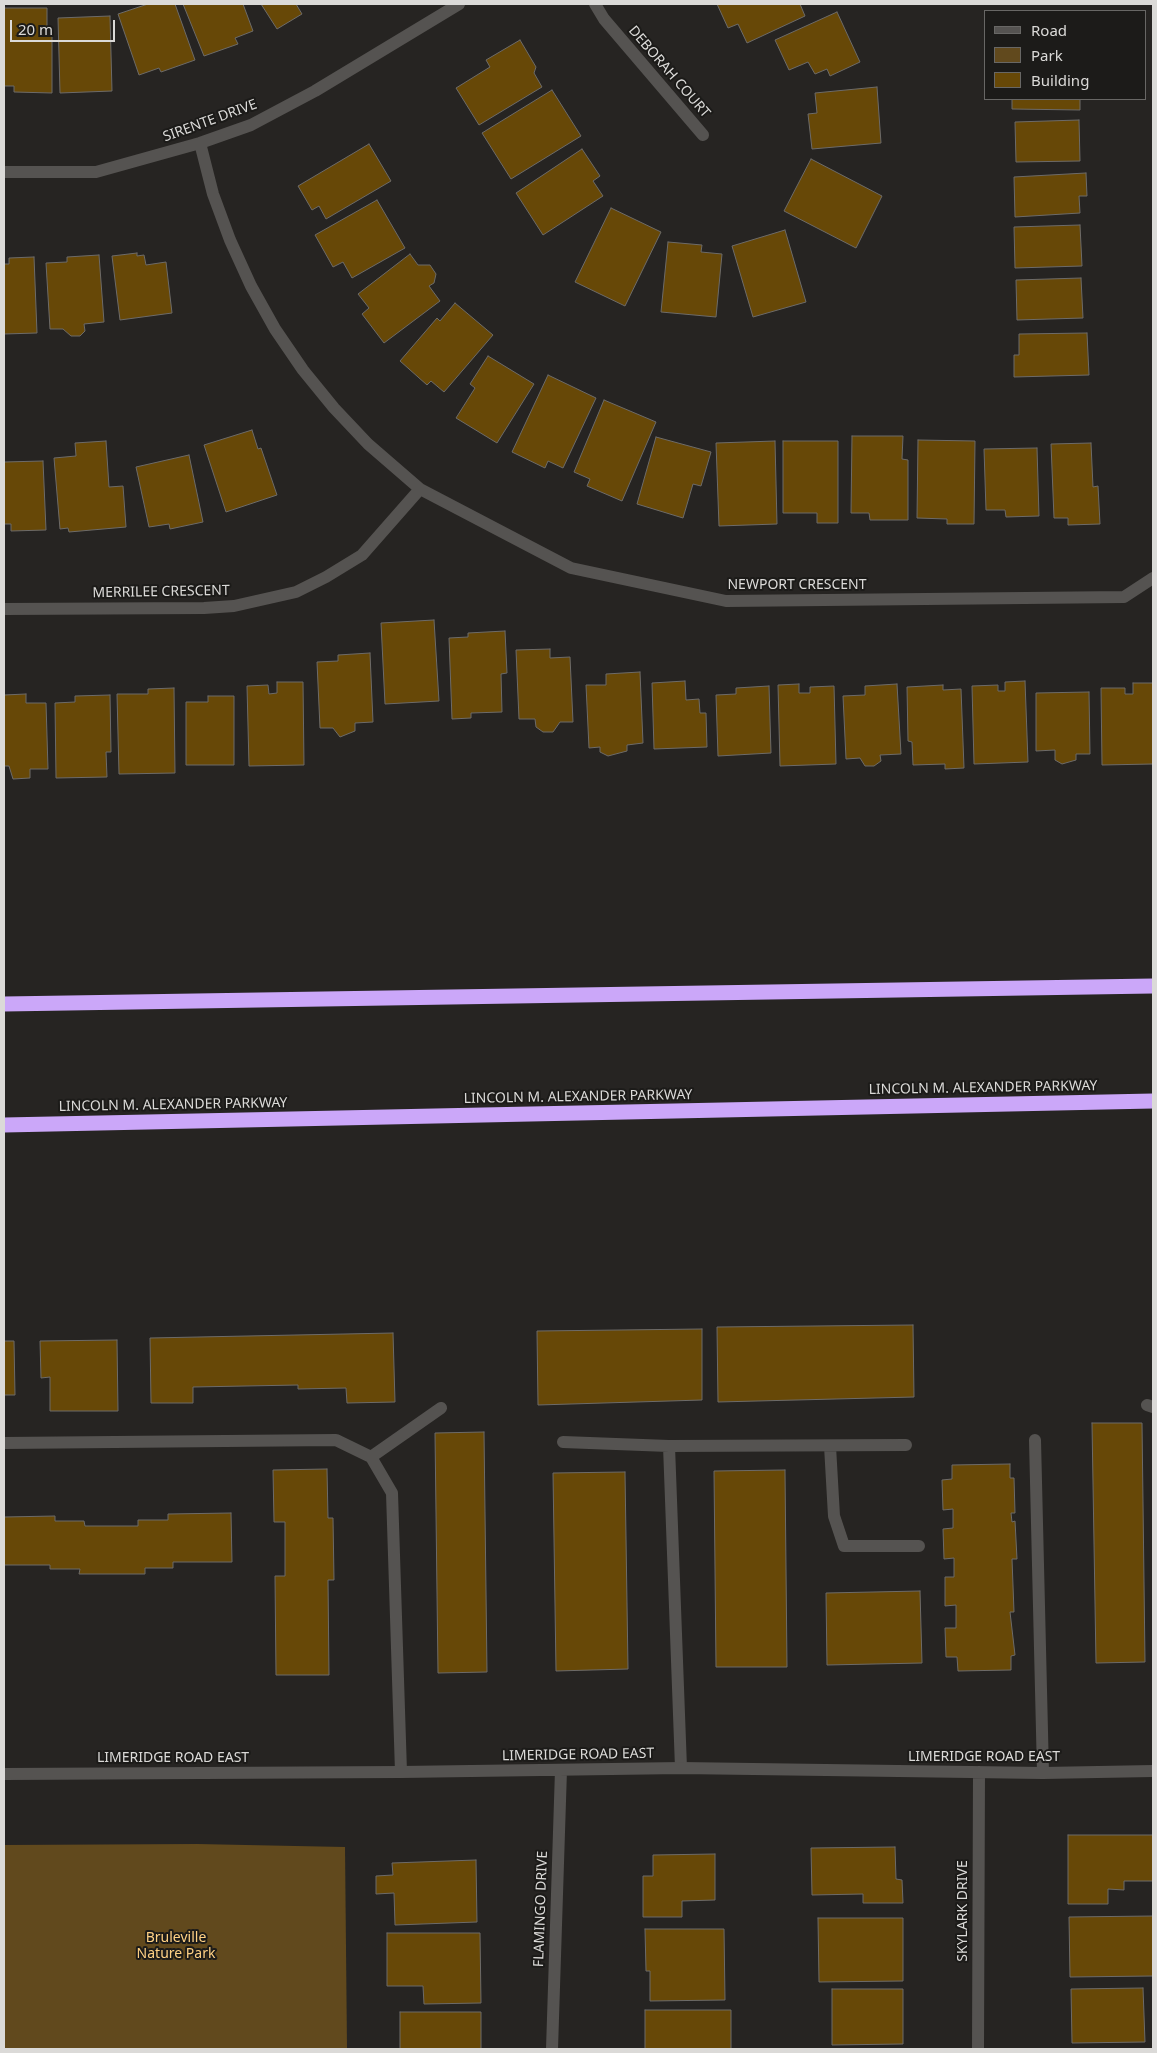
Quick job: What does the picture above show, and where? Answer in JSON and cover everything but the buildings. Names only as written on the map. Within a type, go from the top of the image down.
[{"type":"highway","points":[[4,1004],[1153,986]]},
{"type":"highway","name":"LINCOLN M. ALEXANDER PARKWAY","points":[[4,1125],[1153,1101]]},
{"type":"street","name":"SIRENTE DRIVE","points":[[4,172],[96,172],[200,144],[251,126],[307,95],[459,4]]},
{"type":"street","name":"DEBORAH COURT","points":[[595,4],[604,19],[703,135]]},
{"type":"street","name":"NEWPORT CRESCENT","points":[[200,144],[214,194],[230,240],[250,286],[302,370],[334,408],[368,444],[423,491],[571,568],[726,601],[1124,597],[1153,578]]},
{"type":"street","name":"MERRILEE CRESCENT","points":[[4,609],[204,608],[234,606],[296,592],[326,578],[362,554],[423,491]]},
{"type":"street","points":[[370,1457],[441,1408]]},
{"type":"street","points":[[4,1443],[336,1440],[370,1457],[392,1493],[401,1772]]},
{"type":"street","points":[[1035,1440],[1043,1773]]},
{"type":"street","points":[[563,1442],[669,1446],[906,1445]]},
{"type":"street","points":[[669,1446],[681,1768]]},
{"type":"street","points":[[830,1446],[834,1516],[844,1546],[919,1546]]},
{"type":"street","name":"LIMERIDGE ROAD EAST","points":[[4,1774],[401,1772],[681,1768],[1043,1773],[1153,1771]]},
{"type":"street","name":"FLAMINGO DRIVE","points":[[552,2049],[561,1770]]},
{"type":"street","name":"SKYLARK DRIVE","points":[[978,1772],[978,2049]]},
{"type":"green space","name":"Bruleville Nature Park","points":[[197,1844],[345,1847],[347,2049],[4,2049],[4,1845]]}]
